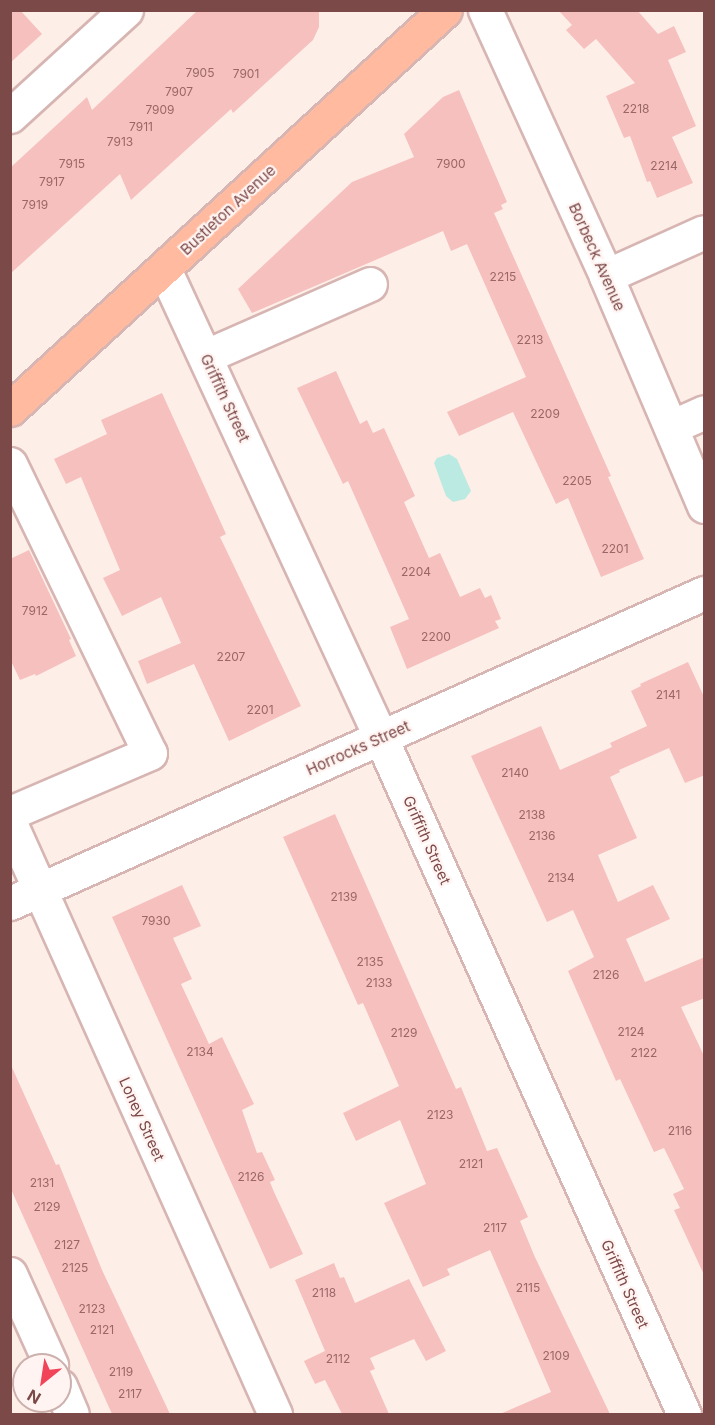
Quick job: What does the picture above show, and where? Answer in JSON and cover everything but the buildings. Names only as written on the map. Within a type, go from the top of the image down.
[{"type":"main road","name":"Bustleton Avenue","points":[[10,410],[445,10]]},
{"type":"street","points":[[10,116],[126,10]]},
{"type":"street","name":"Borbeck Avenue","points":[[485,10],[606,276],[705,506]]},
{"type":"street","points":[[606,276],[705,232]]},
{"type":"street","name":"Griffith Street","points":[[164,269],[381,738],[684,1414]]},
{"type":"street","points":[[206,356],[370,284]]},
{"type":"street","points":[[671,427],[705,412]]},
{"type":"street","points":[[10,464],[150,753],[10,813]]},
{"type":"street","name":"Horrocks Street","points":[[10,903],[705,593]]},
{"type":"street","name":"Loney Street","points":[[10,823],[275,1414]]},
{"type":"street","points":[[10,1274],[46,1353]]},
{"type":"water","points":[[449,454],[457,459],[471,491],[465,499],[453,502],[446,496],[434,463],[437,458]]}]
